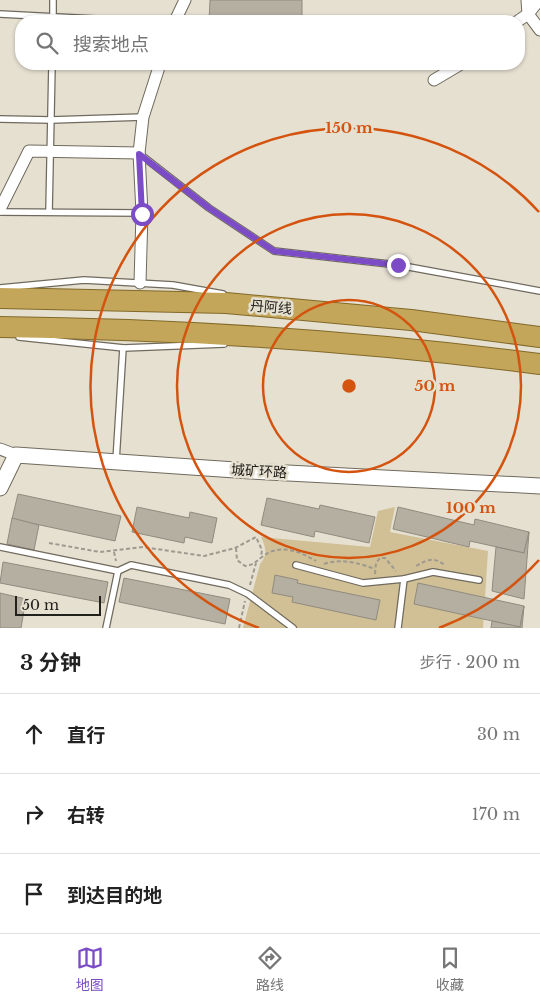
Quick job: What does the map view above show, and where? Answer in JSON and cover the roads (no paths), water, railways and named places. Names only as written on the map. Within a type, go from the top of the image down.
[{"type":"highway","name":"丹阿线","points":[[0,298],[226,303],[411,320],[540,337]]},
{"type":"highway","points":[[5,331],[220,333],[414,349],[540,364]]},
{"type":"street","points":[[178,15],[186,0]]},
{"type":"street","points":[[527,0],[528,14],[540,30]]},
{"type":"street","points":[[525,16],[539,0]]},
{"type":"street","points":[[140,283],[142,214],[139,154],[143,117],[158,70]]},
{"type":"street","points":[[434,80],[451,70]]},
{"type":"street","points":[[0,211],[29,151],[139,154]]},
{"type":"street","points":[[0,449],[16,455],[0,488]]},
{"type":"street","name":"城矿环路","points":[[16,455],[540,486]]},
{"type":"lane","points":[[53,0],[53,15]]},
{"type":"lane","points":[[0,14],[15,15]]},
{"type":"lane","points":[[49,212],[52,70]]},
{"type":"lane","points":[[0,119],[51,120],[143,117]]},
{"type":"lane","points":[[139,154],[209,208],[274,251],[398,265],[540,291]]},
{"type":"lane","points":[[0,211],[142,214]]},
{"type":"lane","points":[[0,288],[84,280],[173,285],[228,295]]},
{"type":"lane","points":[[238,296],[321,312]]},
{"type":"lane","points":[[5,331],[123,348],[234,344]]},
{"type":"lane","points":[[244,344],[313,341]]},
{"type":"lane","points":[[116,462],[123,348]]},
{"type":"lane","points":[[0,547],[118,571],[131,565],[229,585],[248,594],[293,628]]},
{"type":"lane","points":[[296,565],[363,583],[404,579],[433,572],[478,580]]},
{"type":"lane","points":[[106,628],[118,571]]},
{"type":"lane","points":[[398,628],[404,579]]}]
